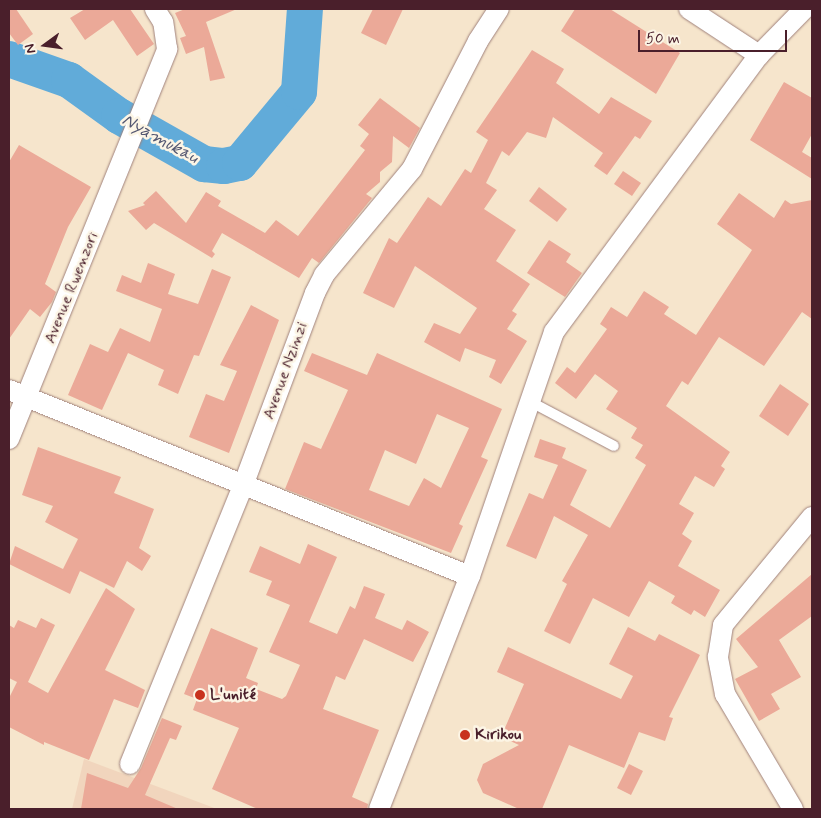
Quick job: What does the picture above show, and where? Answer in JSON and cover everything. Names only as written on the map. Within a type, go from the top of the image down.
[{"type":"street","name":"Avenue Rwenzori","points":[[9,439],[28,398],[167,49],[162,22],[154,9]]},
{"type":"street","name":"Avenue Nzinzi","points":[[130,764],[244,484],[324,274],[412,169],[478,41],[499,9]]},
{"type":"street","points":[[689,9],[759,55]]},
{"type":"street","points":[[379,809],[470,576],[554,332],[759,55],[806,12]]},
{"type":"street","points":[[9,390],[470,576]]},
{"type":"street","points":[[793,809],[725,694],[718,657],[723,625],[812,517]]},
{"type":"lane","points":[[529,401],[614,446]]},
{"type":"shaded area","points":[[84,759],[217,809],[72,809]]},
{"type":"building","points":[[9,9],[16,9],[33,34],[18,45],[9,33]]},
{"type":"building","points":[[85,9],[130,9],[154,44],[137,56],[113,20],[85,40],[70,18]]},
{"type":"building","points":[[185,9],[237,9],[206,22],[225,78],[210,81],[204,47],[186,54],[180,38],[186,36],[175,13]]},
{"type":"building","points":[[373,9],[403,9],[386,45],[361,33]]},
{"type":"building","points":[[575,9],[610,9],[680,53],[656,94],[561,31]]},
{"type":"building","points":[[532,50],[564,69],[556,83],[599,114],[611,97],[652,121],[640,139],[635,136],[607,175],[594,166],[603,153],[553,117],[546,138],[527,132],[509,156],[502,151],[486,183],[497,190],[484,209],[516,230],[496,261],[530,284],[512,311],[517,314],[507,329],[527,341],[501,384],[489,377],[496,360],[465,348],[460,362],[424,342],[434,323],[460,334],[477,308],[415,266],[394,308],[363,293],[389,238],[397,243],[428,197],[441,206],[465,169],[471,173],[488,140],[476,132]]},
{"type":"building","points":[[784,82],[812,98],[812,134],[802,152],[812,158],[812,179],[750,140]]},
{"type":"building","points":[[380,98],[420,128],[409,148],[393,136],[392,162],[380,172],[380,182],[366,194],[372,198],[319,263],[312,258],[299,278],[222,233],[212,251],[215,254],[212,258],[154,223],[146,230],[128,211],[145,205],[143,203],[156,191],[186,223],[206,192],[221,201],[218,206],[265,233],[276,220],[298,236],[365,150],[360,146],[369,134],[358,125]]},
{"type":"building","points":[[19,145],[91,187],[68,227],[45,284],[56,292],[52,302],[40,317],[30,309],[9,339],[9,162]]},
{"type":"building","points":[[623,171],[641,183],[632,196],[614,184]]},
{"type":"building","points":[[539,187],[567,209],[557,222],[529,201]]},
{"type":"building","points":[[739,193],[774,218],[785,200],[791,204],[812,200],[812,319],[802,312],[764,366],[719,337],[688,385],[682,381],[666,406],[730,452],[721,466],[725,469],[714,487],[695,476],[679,504],[694,513],[682,534],[692,541],[678,566],[720,590],[705,617],[694,610],[691,615],[671,603],[675,596],[649,581],[629,617],[593,598],[570,644],[544,631],[567,584],[562,581],[588,535],[554,516],[536,559],[506,546],[529,493],[543,499],[558,465],[534,457],[540,439],[566,448],[562,458],[587,470],[570,505],[610,528],[646,465],[635,458],[643,445],[631,438],[637,428],[606,409],[618,391],[595,374],[576,399],[555,383],[567,367],[575,373],[607,329],[600,324],[611,307],[627,317],[644,291],[669,307],[664,314],[696,335],[752,250],[717,224]]},
{"type":"building","points":[[549,240],[571,254],[566,262],[582,273],[565,297],[527,273]]},
{"type":"building","points":[[148,263],[175,274],[168,294],[198,304],[212,269],[231,277],[199,356],[194,355],[178,394],[158,385],[164,370],[128,353],[102,410],[68,395],[90,344],[108,352],[120,328],[150,342],[162,309],[116,291],[122,275],[141,283]]},
{"type":"building","points":[[251,305],[279,320],[229,453],[189,437],[206,394],[224,401],[237,371],[220,365]]},
{"type":"building","points":[[312,353],[367,375],[377,353],[502,409],[481,457],[488,460],[459,524],[463,526],[451,553],[285,489],[304,442],[321,449],[348,390],[304,371]],"holes":[[[437,414],[469,428],[441,488],[424,478],[409,506],[369,490],[385,450],[416,464]]]},
{"type":"building","points":[[780,384],[809,404],[788,436],[759,416]]},
{"type":"building","points":[[38,447],[121,477],[114,493],[154,509],[139,548],[151,556],[142,571],[127,561],[114,588],[80,571],[70,594],[9,564],[15,546],[63,569],[78,539],[45,522],[53,506],[22,495]]},
{"type":"building","points":[[308,544],[337,557],[309,622],[337,634],[350,606],[355,609],[364,586],[385,594],[375,618],[402,630],[407,620],[429,632],[413,662],[364,639],[345,680],[336,676],[323,709],[379,730],[352,797],[368,804],[367,809],[258,809],[212,789],[239,728],[193,710],[197,699],[184,694],[211,628],[258,648],[246,678],[258,683],[256,689],[282,699],[286,696],[300,665],[269,652],[290,605],[266,595],[272,581],[249,572],[260,546],[300,564]]},
{"type":"building","points":[[812,574],[812,616],[779,640],[801,677],[771,694],[780,709],[759,721],[735,679],[758,667],[736,639]]},
{"type":"building","points":[[106,588],[135,609],[105,670],[145,690],[138,708],[114,699],[89,760],[44,742],[44,745],[9,727],[9,698],[17,682],[9,678],[9,625],[14,628],[18,620],[36,628],[41,618],[55,625],[28,682],[48,693]]},
{"type":"building","points":[[628,627],[655,641],[659,634],[700,655],[669,717],[673,718],[665,741],[639,732],[624,768],[569,745],[542,809],[519,809],[483,793],[477,780],[483,764],[519,745],[501,737],[524,684],[497,672],[508,647],[621,699],[633,676],[609,664]]},
{"type":"building","points":[[162,718],[182,726],[176,740],[170,738],[145,795],[178,809],[81,809],[87,773],[128,788],[141,768]]},
{"type":"building","points":[[629,764],[643,771],[631,795],[617,788]]},
{"type":"waterway","name":"Nyamukau","points":[[9,59],[69,80],[119,116],[204,164],[224,166],[240,163],[299,92],[305,9]]},
{"type":"place","name":"L'unité","points":[[200,695]]},
{"type":"place","name":"Kirikou","points":[[465,735]]}]
